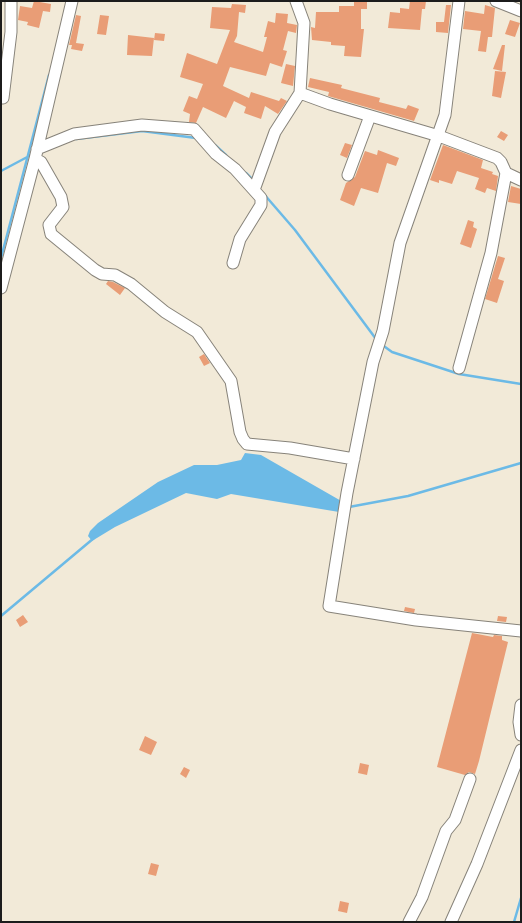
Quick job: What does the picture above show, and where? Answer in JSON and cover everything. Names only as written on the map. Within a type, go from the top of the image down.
[{"type":"street","points":[[3,98],[11,32],[11,1]]},
{"type":"street","points":[[1,288],[36,154],[72,1]]},
{"type":"street","points":[[254,190],[275,132],[300,93],[304,23],[296,1]]},
{"type":"street","points":[[459,1],[445,115],[439,136],[400,243],[383,331],[373,362],[343,511],[329,606],[416,620],[521,631]]},
{"type":"street","points":[[496,1],[521,11]]},
{"type":"street","points":[[300,93],[370,116],[439,136],[497,158],[501,162],[506,173],[491,253],[459,368]]},
{"type":"street","points":[[348,175],[370,116]]},
{"type":"street","points":[[36,154],[74,134],[142,125],[194,130],[261,198],[261,205],[240,239],[233,263]]},
{"type":"street","points":[[36,154],[61,197],[63,207],[49,225],[51,234],[95,270],[102,274],[115,275],[131,284],[165,312],[197,332],[231,381],[242,439],[248,444],[290,448],[354,460]]},
{"type":"street","points":[[506,173],[521,180]]},
{"type":"street","points":[[521,705],[521,735]]},
{"type":"street","points":[[451,922],[478,864],[521,750]]},
{"type":"street","points":[[409,922],[422,897],[446,831],[455,820],[470,779]]},
{"type":"water","points":[[245,453],[261,455],[343,502],[339,512],[231,494],[217,499],[186,493],[115,527],[92,541],[88,536],[90,531],[98,523],[158,482],[194,465],[217,465],[241,460]]},
{"type":"building","points":[[34,1],[51,4],[50,12],[43,11],[39,28],[27,25],[28,22],[18,20],[20,6],[32,8]]},
{"type":"building","points":[[410,1],[426,1],[425,9],[422,9],[420,30],[388,28],[390,12],[400,13],[400,8],[409,9]]},
{"type":"building","points":[[354,2],[367,2],[367,9],[361,9],[361,29],[364,29],[361,57],[344,56],[345,46],[331,45],[331,42],[312,40],[311,27],[315,28],[316,12],[339,12],[339,6],[354,6]]},
{"type":"building","points":[[232,4],[246,5],[245,13],[239,12],[237,36],[234,42],[263,52],[267,37],[264,37],[268,21],[275,23],[276,13],[288,14],[287,23],[297,25],[296,33],[288,31],[283,50],[287,51],[282,67],[270,63],[266,76],[230,67],[223,86],[249,98],[251,92],[279,101],[281,98],[287,101],[278,114],[265,106],[261,119],[244,113],[246,107],[234,101],[226,118],[203,107],[196,123],[189,122],[190,114],[183,111],[189,96],[197,99],[203,84],[180,77],[187,53],[217,64],[230,30],[210,28],[212,7],[231,8]]},
{"type":"building","points":[[446,5],[451,5],[448,33],[436,32],[436,22],[444,22]]},
{"type":"building","points":[[485,5],[495,8],[492,37],[488,37],[486,52],[478,51],[481,31],[463,29],[465,11],[484,14]]},
{"type":"building","points":[[76,15],[81,16],[76,43],[84,44],[82,51],[71,49],[72,45],[69,45]]},
{"type":"building","points":[[100,15],[109,16],[106,35],[97,34]]},
{"type":"building","points":[[510,20],[520,23],[515,37],[505,34]]},
{"type":"building","points":[[155,33],[165,34],[164,41],[154,40]]},
{"type":"building","points":[[128,35],[154,38],[152,56],[127,55]]},
{"type":"building","points":[[502,45],[505,45],[502,71],[493,69]]},
{"type":"building","points":[[286,64],[295,66],[293,86],[281,83]]},
{"type":"building","points":[[495,71],[506,72],[501,98],[492,96]]},
{"type":"building","points":[[310,78],[342,85],[341,88],[380,98],[379,102],[406,109],[408,105],[419,109],[414,121],[328,96],[329,92],[308,87]]},
{"type":"building","points":[[501,131],[508,135],[504,141],[497,137]]},
{"type":"building","points":[[345,143],[352,145],[347,158],[340,155]]},
{"type":"building","points":[[443,145],[483,160],[481,168],[493,172],[492,174],[498,176],[496,191],[487,188],[485,193],[475,189],[479,178],[457,171],[452,184],[439,180],[439,183],[430,180]]},
{"type":"building","points":[[378,150],[399,158],[396,166],[387,163],[378,193],[361,188],[354,206],[340,200],[346,183],[355,177],[365,151],[377,155]]},
{"type":"building","points":[[511,186],[521,189],[521,204],[508,202]]},
{"type":"building","points":[[468,220],[474,222],[473,227],[477,229],[471,248],[460,244]]},
{"type":"building","points":[[498,256],[505,258],[498,279],[504,281],[497,303],[485,299]]},
{"type":"building","points":[[108,281],[125,288],[120,295],[106,284]]},
{"type":"building","points":[[204,354],[210,363],[204,366],[199,357]]},
{"type":"building","points":[[405,607],[415,609],[414,613],[404,611]]},
{"type":"building","points":[[23,615],[28,622],[20,627],[16,620]]},
{"type":"building","points":[[498,616],[507,617],[506,622],[497,621]]},
{"type":"building","points":[[472,633],[493,637],[494,635],[502,636],[502,640],[508,642],[475,774],[469,772],[465,775],[437,767]]},
{"type":"building","points":[[145,736],[157,742],[151,755],[139,750]]},
{"type":"building","points":[[360,763],[369,765],[367,775],[358,773]]},
{"type":"building","points":[[184,767],[190,770],[186,778],[180,774]]},
{"type":"building","points":[[151,863],[159,865],[156,876],[148,874]]},
{"type":"building","points":[[340,901],[349,903],[347,913],[338,911]]},
{"type":"waterway","points":[[1,258],[49,75]]},
{"type":"waterway","points":[[76,139],[142,131],[196,138]]},
{"type":"waterway","points":[[215,145],[226,155]]},
{"type":"waterway","points":[[1,171],[31,155]]},
{"type":"waterway","points":[[246,173],[254,181]]},
{"type":"waterway","points":[[263,193],[295,230],[376,339]]},
{"type":"waterway","points":[[381,344],[392,352],[459,374],[521,384]]},
{"type":"waterway","points":[[349,507],[408,496],[521,463]]},
{"type":"waterway","points":[[1,616],[94,538]]},
{"type":"waterway","points":[[514,922],[521,898]]}]
